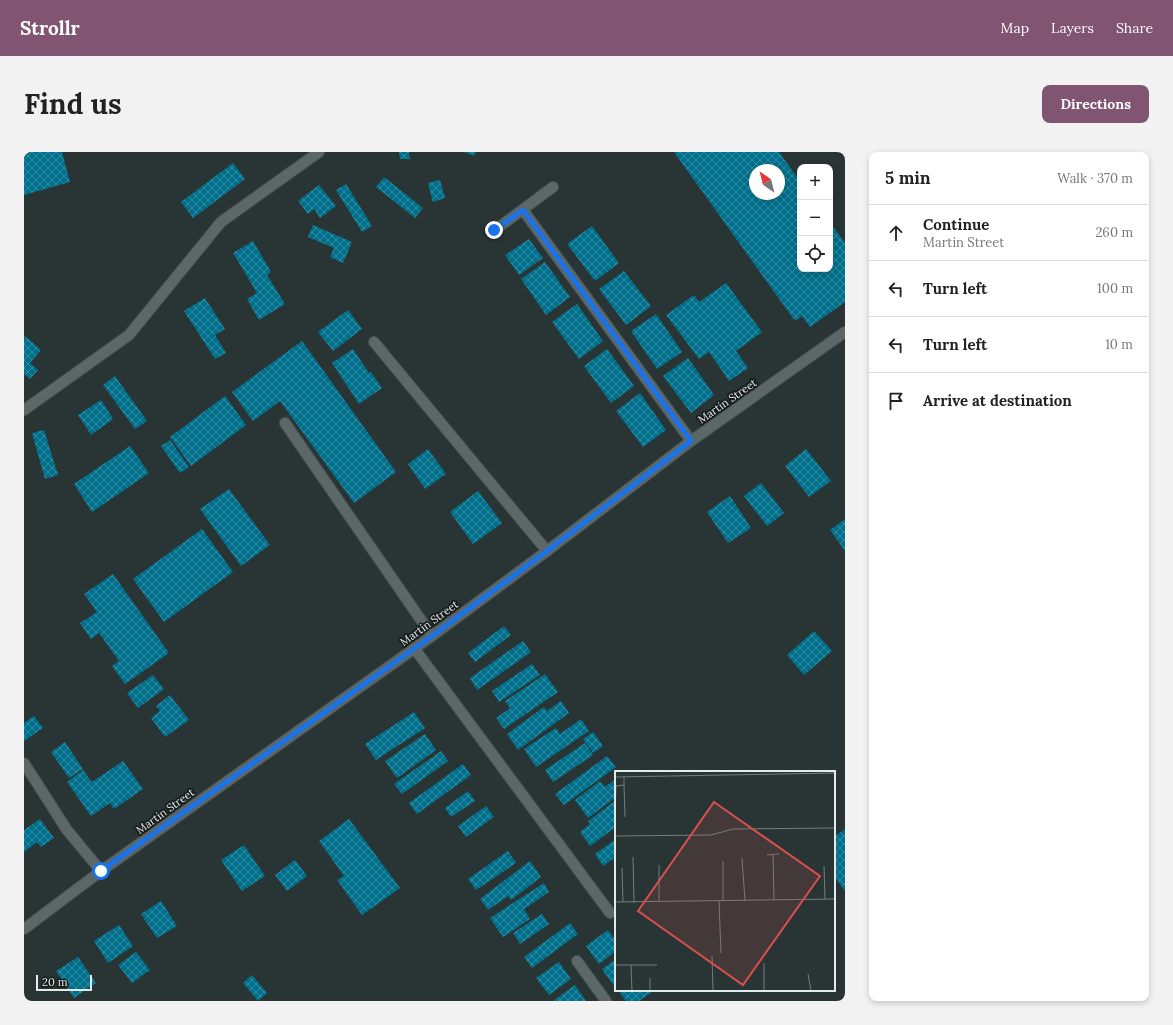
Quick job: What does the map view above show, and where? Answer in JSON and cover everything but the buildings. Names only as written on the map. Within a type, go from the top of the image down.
[{"type":"street","points":[[24,410],[129,335],[221,222],[319,152]]},
{"type":"street","points":[[494,230],[553,187]]},
{"type":"street","points":[[523,210],[691,441]]},
{"type":"street","name":"Martin Street","points":[[24,929],[101,871],[432,636],[547,551],[691,441],[845,332]]},
{"type":"street","points":[[374,342],[547,551]]},
{"type":"street","points":[[285,423],[432,636]]},
{"type":"street","points":[[414,648],[610,913]]},
{"type":"street","points":[[24,763],[67,830],[101,871]]},
{"type":"street","points":[[576,961],[606,1001]]},
{"type":"route","points":[[101,871],[432,636],[547,551],[691,441],[523,210],[494,230]]}]
